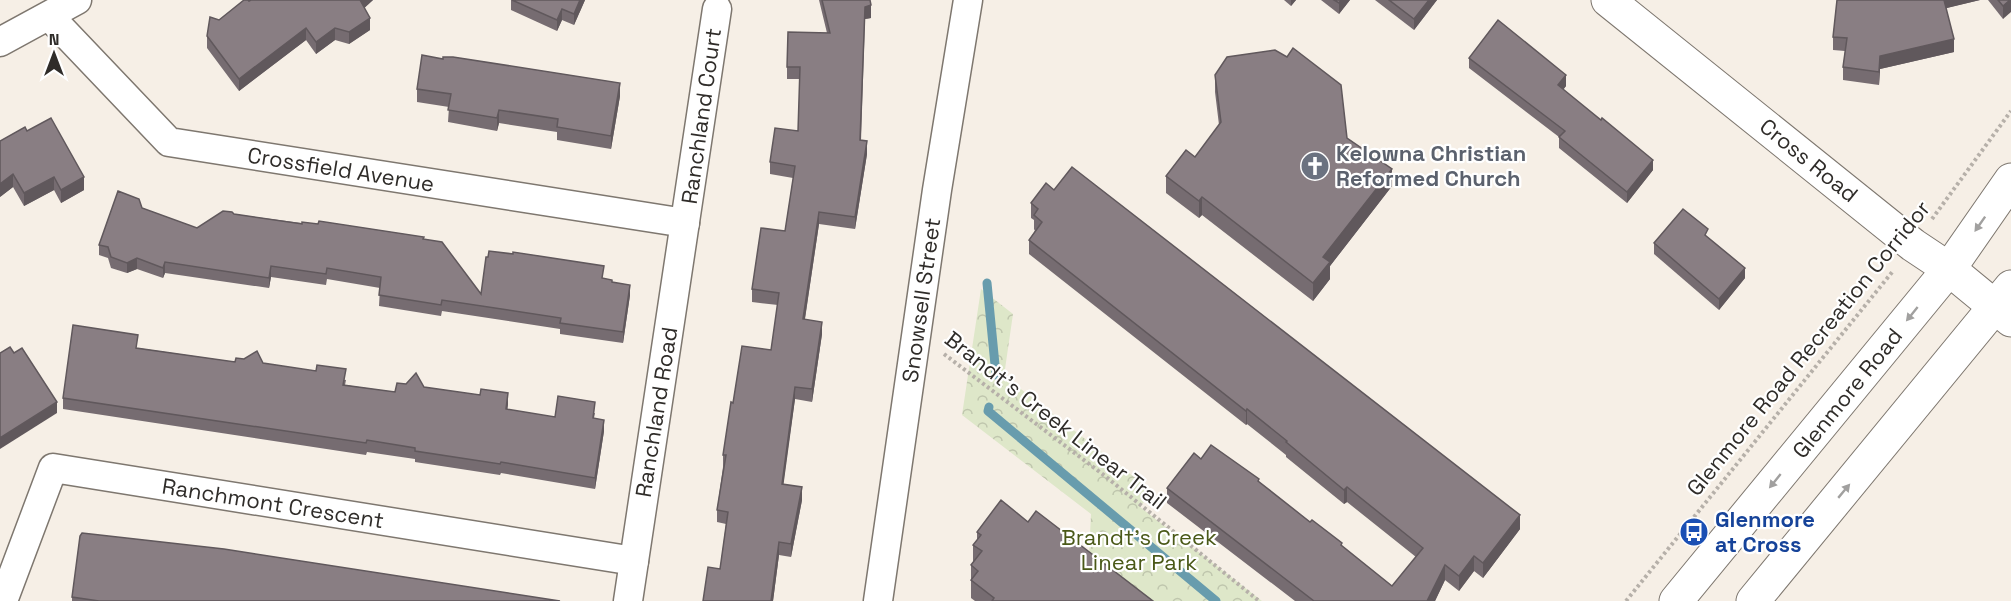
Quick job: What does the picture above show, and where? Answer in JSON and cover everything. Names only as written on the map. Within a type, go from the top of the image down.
[{"type":"main road","name":"Cross Road","points":[[1608,0],[1913,245],[2006,305]]},
{"type":"main road","name":"Glenmore Road","points":[[1676,601],[1949,269],[2011,180]]},
{"type":"main road","points":[[1753,601],[2006,305]]},
{"type":"street","points":[[0,42],[77,0]]},
{"type":"street","name":"Snowsell Street","points":[[878,601],[936,190],[968,0]]},
{"type":"street","name":"Ranchland Court","points":[[685,223],[717,9]]},
{"type":"street","name":"Crossfield Avenue","points":[[49,16],[169,142],[685,223]]},
{"type":"street","name":"Ranchland Road","points":[[628,601],[685,223]]},
{"type":"street","name":"Ranchmont Crescent","points":[[3,601],[53,468],[634,561]]},
{"type":"path","name":"Glenmore Road Recreation Corridor","points":[[1626,601],[1913,245],[2011,111]]},
{"type":"path","name":"Brandt's Creek Linear Trail","points":[[916,335],[934,346],[1104,476],[1259,601]]},
{"type":"green space","name":"Brandt's Creek Linear Park","points":[[981,289],[1013,314],[1004,376],[1152,491],[1140,507],[1262,601],[1149,601],[1089,555],[1091,514],[962,415]]},
{"type":"building","points":[[244,0],[360,0],[370,18],[349,32],[335,28],[316,42],[306,28],[239,79],[207,36],[210,17],[219,20]]},
{"type":"building","points":[[512,0],[580,0],[574,14],[562,9],[557,20]]},
{"type":"building","points":[[822,0],[870,0],[871,5],[865,7],[860,140],[867,141],[855,217],[819,212],[803,319],[822,322],[812,389],[795,387],[782,484],[802,487],[791,544],[779,542],[771,601],[703,601],[708,567],[720,569],[728,512],[717,510],[726,455],[723,455],[731,402],[733,403],[742,346],[771,350],[779,293],[752,289],[761,228],[785,231],[795,166],[770,162],[775,128],[798,131],[800,67],[787,67],[788,32],[830,33]]},
{"type":"building","points":[[1389,0],[1429,0],[1414,19]]},
{"type":"building","points":[[1837,0],[1944,0],[1954,39],[1880,56],[1879,72],[1843,67],[1847,38],[1833,37]]},
{"type":"building","points":[[1998,0],[2010,0],[2003,6]]},
{"type":"building","points":[[1498,20],[1566,75],[1558,85],[1653,160],[1627,192],[1559,137],[1565,131],[1469,58]]},
{"type":"building","points":[[1293,48],[1341,85],[1347,138],[1392,169],[1323,257],[1330,262],[1313,283],[1202,197],[1199,201],[1166,176],[1186,150],[1195,157],[1221,122],[1215,75],[1227,57],[1275,50],[1287,57]]},
{"type":"building","points":[[422,55],[443,59],[443,57],[453,57],[620,83],[611,136],[557,127],[558,119],[499,110],[497,118],[448,110],[451,94],[417,89]]},
{"type":"building","points":[[51,118],[84,177],[61,190],[54,177],[24,193],[13,174],[0,184],[0,141],[25,127],[27,131]]},
{"type":"building","points":[[1072,167],[1520,515],[1483,563],[1474,556],[1459,576],[1445,565],[1427,601],[1314,601],[1167,488],[1194,453],[1201,459],[1211,445],[1259,479],[1258,481],[1310,522],[1312,520],[1342,543],[1341,545],[1392,586],[1423,548],[1347,487],[1344,490],[1247,409],[1246,411],[1029,240],[1042,222],[1034,215],[1038,209],[1031,203],[1046,183],[1054,190]]},
{"type":"building","points":[[118,191],[139,199],[142,208],[197,228],[223,211],[302,224],[302,222],[318,224],[319,221],[424,237],[423,239],[442,242],[481,294],[486,257],[489,251],[513,254],[513,252],[604,266],[602,278],[630,285],[623,332],[560,323],[561,318],[442,300],[441,305],[379,295],[381,277],[327,268],[326,274],[271,266],[269,278],[165,262],[163,268],[137,258],[127,263],[111,257],[108,247],[99,245]]},
{"type":"building","points":[[1683,209],[1708,229],[1705,235],[1745,268],[1719,299],[1654,243]]},
{"type":"building","points":[[73,325],[138,335],[136,348],[235,362],[236,358],[244,359],[257,351],[263,363],[316,371],[317,365],[346,369],[343,385],[395,392],[397,383],[406,384],[416,373],[424,387],[480,395],[481,389],[508,393],[506,409],[555,417],[558,396],[595,402],[593,418],[604,420],[595,478],[501,462],[500,464],[415,451],[415,448],[367,440],[366,443],[63,398]]},
{"type":"building","points":[[10,347],[14,353],[22,348],[57,402],[0,438],[0,353]]},
{"type":"building","points":[[1001,500],[1028,522],[1036,511],[1153,601],[992,601],[994,598],[971,580],[978,571],[971,565],[982,551],[973,545],[981,535],[977,532]]},
{"type":"building","points":[[82,533],[224,549],[560,601],[99,601],[72,597]]},
{"type":"waterway","points":[[987,283],[996,375]]},
{"type":"waterway","points":[[989,407],[988,411],[1216,601]]},
{"type":"place","name":"Kelowna Christian Reformed Church","points":[[1315,166]]},
{"type":"place","name":"Glenmore at Cross","points":[[1694,532]]}]
